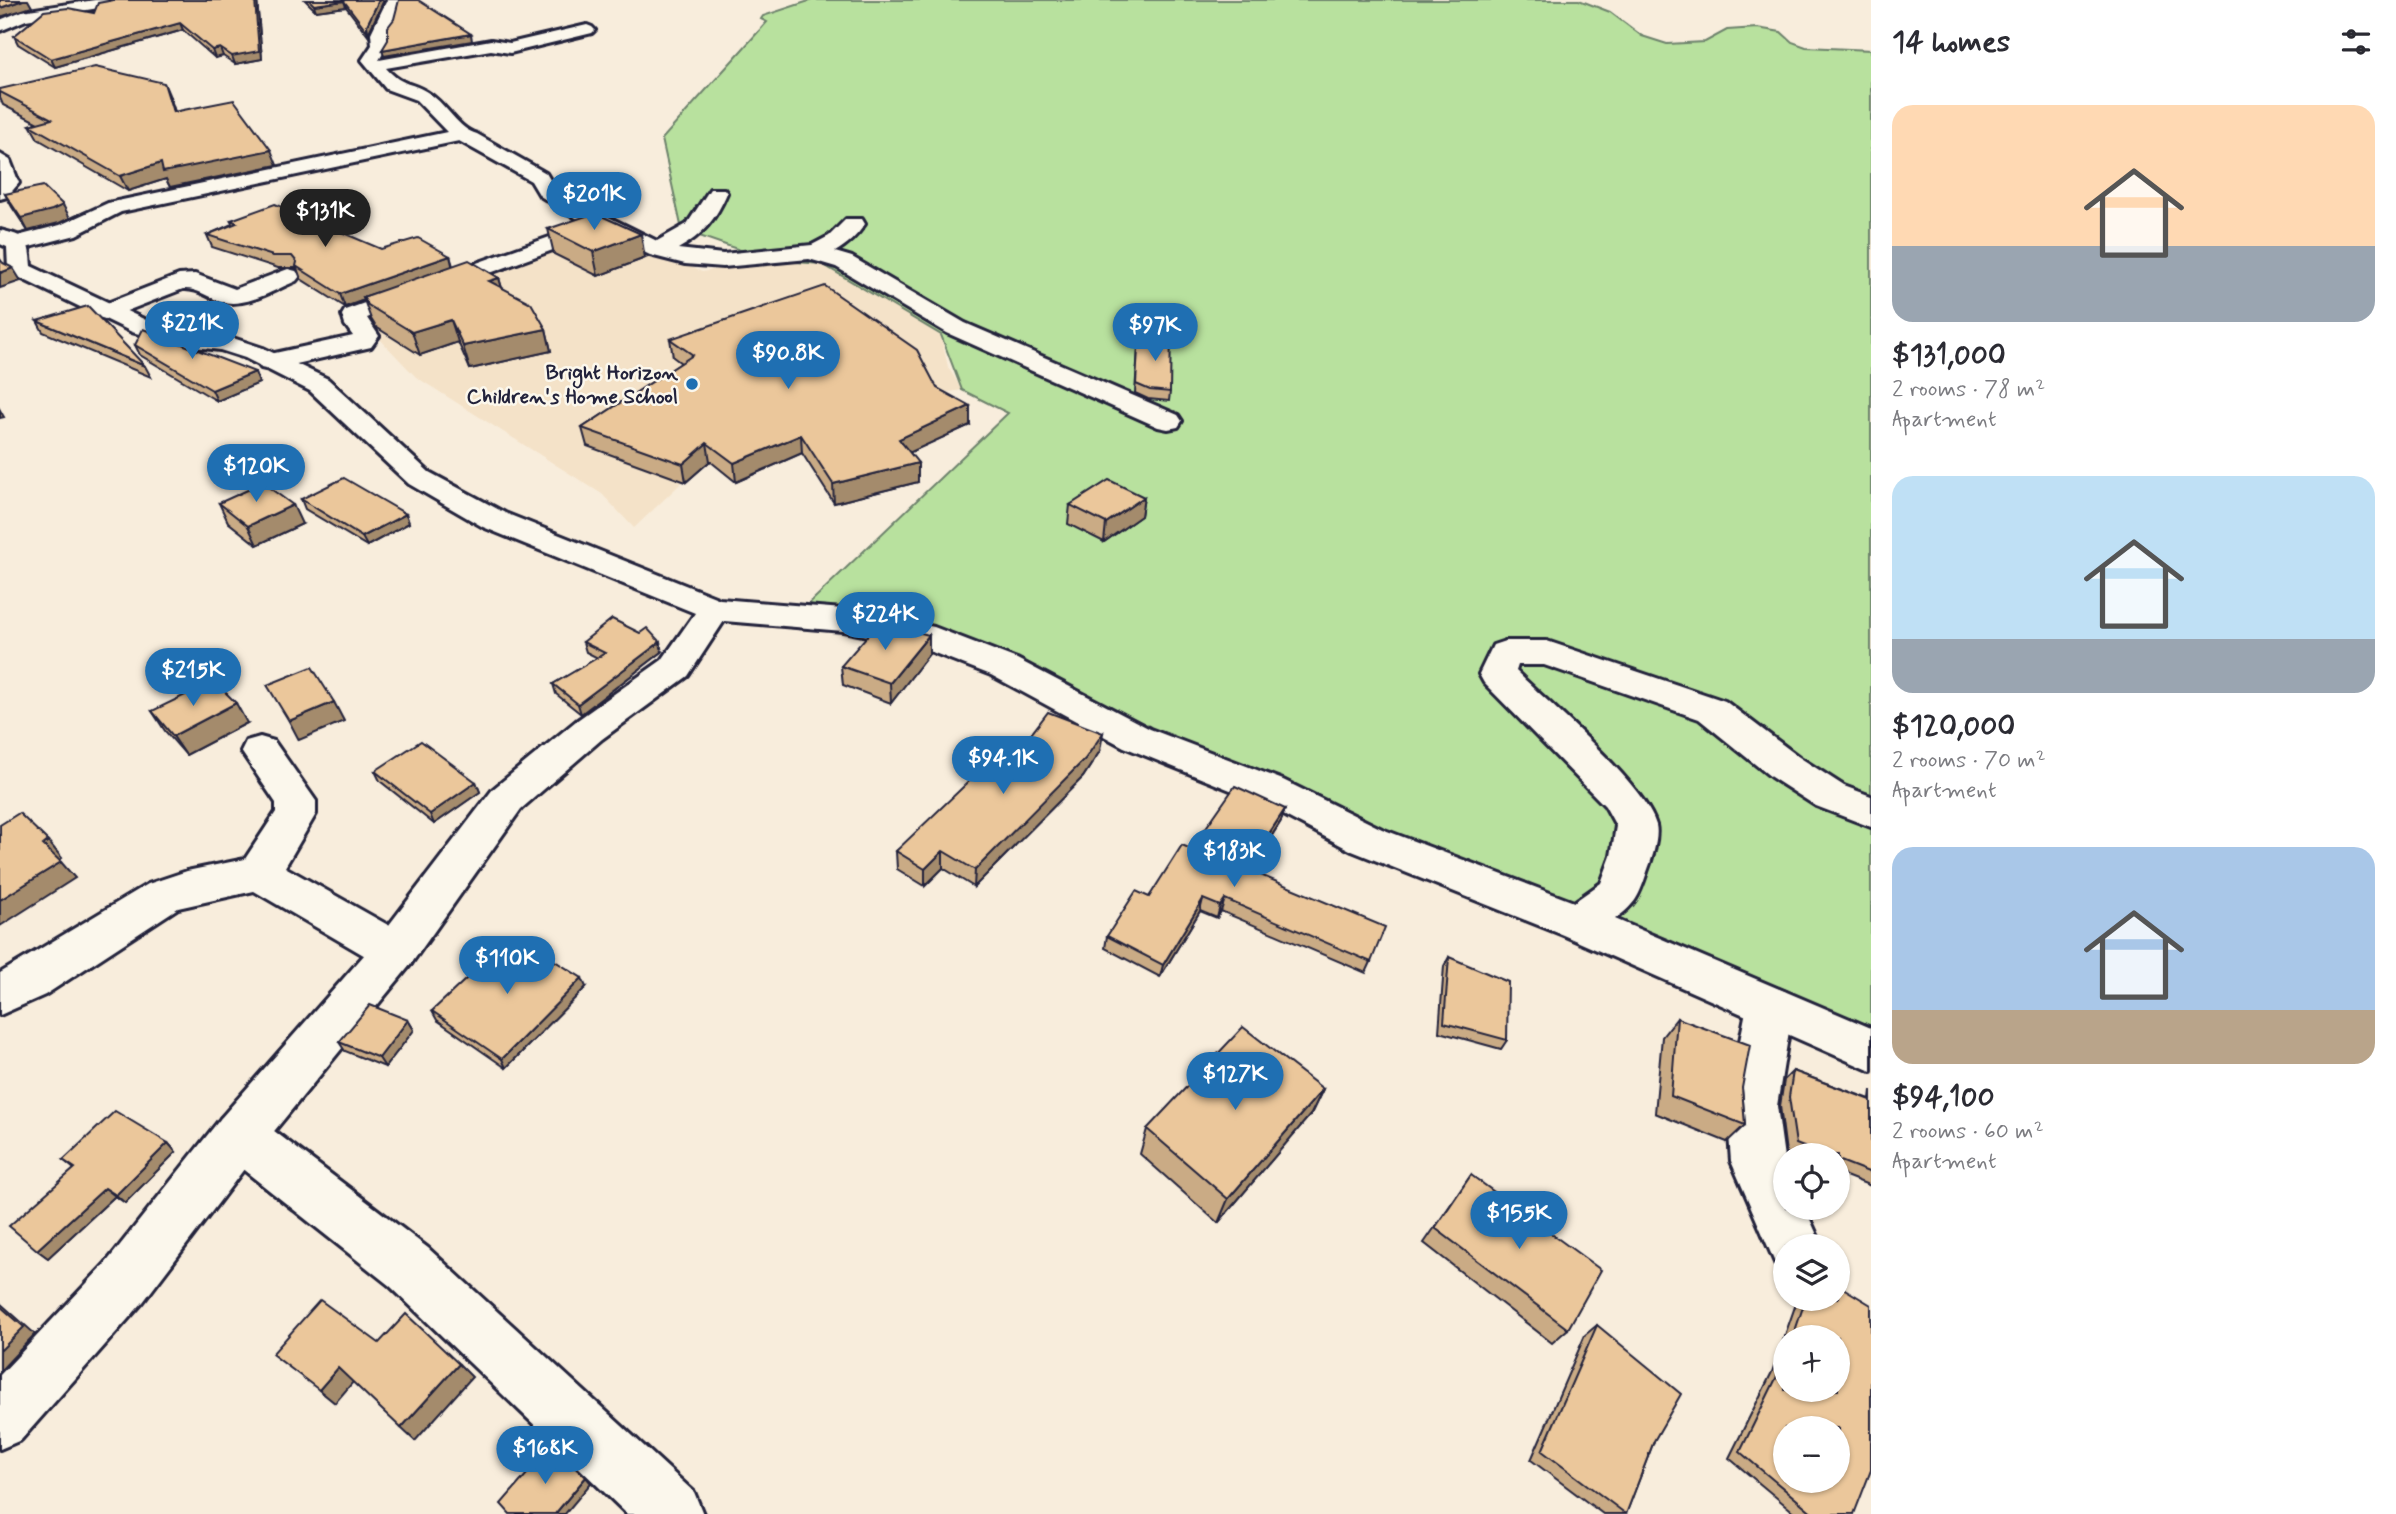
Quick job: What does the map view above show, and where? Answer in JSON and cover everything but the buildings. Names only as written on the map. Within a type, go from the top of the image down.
[{"type":"street","points":[[0,26],[22,16],[123,0]]},
{"type":"street","points":[[394,0],[385,26],[379,33],[380,45],[370,60],[392,85],[422,96],[447,119],[459,135]]},
{"type":"street","points":[[376,65],[491,45],[510,48],[587,30]]},
{"type":"street","points":[[854,224],[840,242],[810,253],[706,260],[658,250],[547,192],[539,177],[470,138],[459,135],[115,207],[68,230],[9,240],[20,269],[106,312],[141,327],[177,337],[224,344],[254,353],[319,385],[419,478],[494,520],[715,609],[843,620],[922,635],[1004,667],[1137,738],[1269,790],[1367,840],[1577,922],[1871,1050]]},
{"type":"street","points":[[0,160],[9,183],[0,193]]},
{"type":"street","points":[[658,250],[696,230],[717,193]]},
{"type":"street","points":[[270,362],[362,342],[366,336],[357,325],[354,315],[607,224]]},
{"type":"street","points":[[810,253],[844,262],[967,333],[1168,421]]},
{"type":"street","points":[[106,312],[179,282],[195,281],[228,296],[238,296],[288,276]]},
{"type":"street","points":[[0,1419],[124,1283],[239,1135],[395,951],[507,799],[589,730],[675,668],[715,609]]},
{"type":"street","points":[[1577,922],[1619,893],[1632,856],[1636,826],[1620,796],[1497,674],[1505,653],[1547,653],[1712,710],[1785,767],[1829,796],[1871,812]]},
{"type":"street","points":[[259,873],[296,814],[296,801],[260,751]]},
{"type":"street","points":[[0,995],[29,981],[163,896],[187,888],[259,873],[395,951]]},
{"type":"street","points":[[1770,1006],[1752,1106],[1754,1133],[1757,1161],[1790,1234]]},
{"type":"street","points":[[239,1135],[409,1267],[672,1514]]},
{"type":"shaded area","name":"Bright Horizon Children's Home School","points":[[603,227],[702,272],[769,260],[822,263],[941,336],[948,367],[962,390],[855,408],[695,470],[634,528],[602,494],[416,377],[358,316]]},
{"type":"green space","points":[[812,0],[1579,0],[1610,12],[1642,36],[1667,44],[1705,42],[1727,30],[1757,28],[1781,32],[1792,42],[1806,47],[1871,50],[1871,1030],[1137,738],[922,635],[797,615],[1008,413],[962,390],[941,335],[822,264],[769,260],[682,230],[662,139],[767,22],[761,19],[763,16]]},
{"type":"place","name":"Bright Horizon Children's Home School","points":[[692,384]]}]
